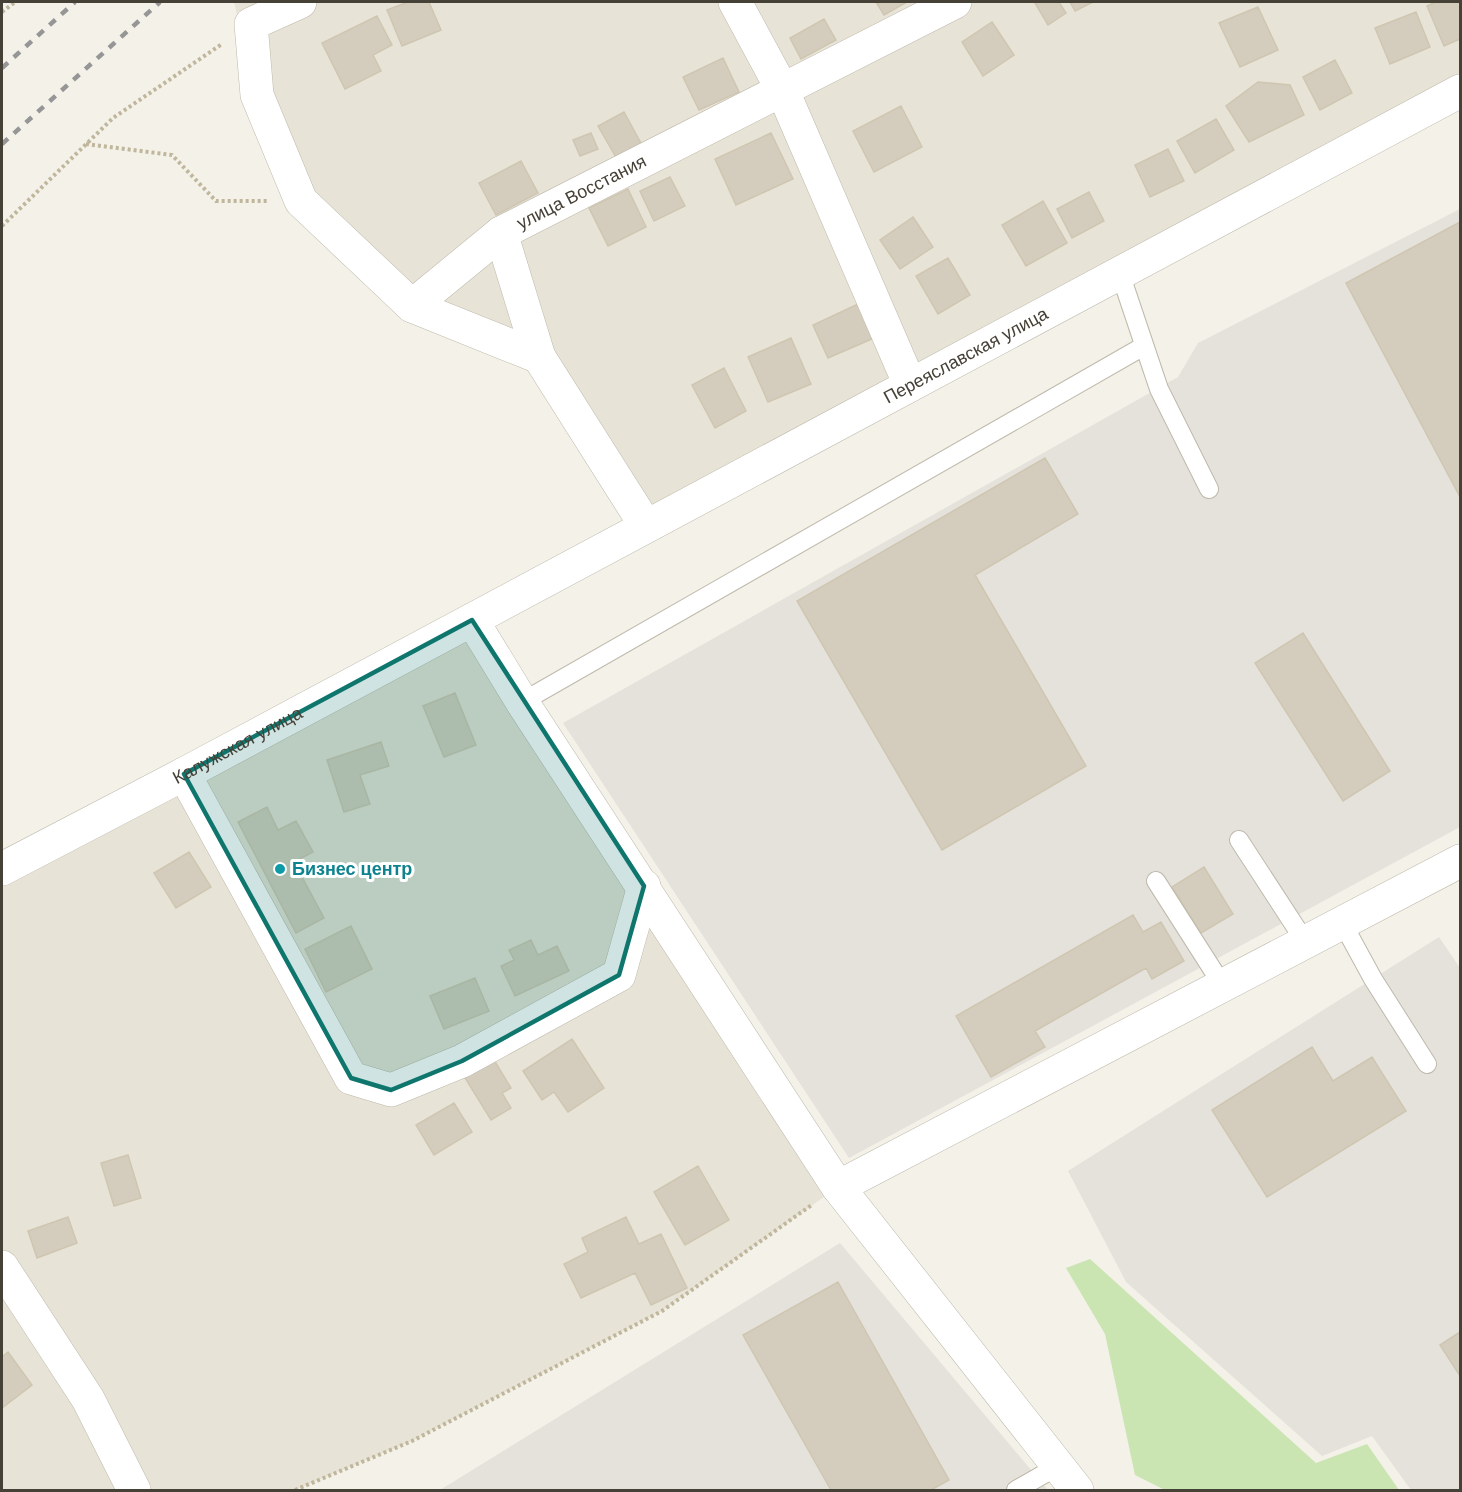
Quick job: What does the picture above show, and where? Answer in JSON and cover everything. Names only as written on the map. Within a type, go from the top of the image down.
[{"type":"street","points":[[300,2],[251,24],[256,95],[301,201],[412,306],[538,357]]},
{"type":"street","points":[[735,2],[782,89],[910,385]]},
{"type":"street","name":"улица Восстания","points":[[646,526],[538,357],[501,233],[955,2]]},
{"type":"street","name":"Переяславская улица","points":[[472,620],[1461,91]]},
{"type":"street","points":[[412,306],[501,233]]},
{"type":"street","points":[[472,620],[522,702],[838,1187],[1067,1478]]},
{"type":"street","name":"Калужская улица","points":[[2,869],[472,620]]},
{"type":"street","points":[[184,774],[351,1078],[391,1090],[462,1061],[620,975],[644,886]]},
{"type":"street","points":[[838,1187],[1461,861]]},
{"type":"street","points":[[2,1267],[10,1300],[88,1399],[134,1491]]},
{"type":"lane","points":[[1120,273],[1159,388],[1209,489]]},
{"type":"lane","points":[[522,702],[1144,346]]},
{"type":"lane","points":[[1239,840],[1306,943]]},
{"type":"lane","points":[[1156,881],[1223,986]]},
{"type":"lane","points":[[1343,924],[1373,979],[1427,1064]]},
{"type":"lane","points":[[1016,1491],[1067,1478]]},
{"type":"path","points":[[2,12],[15,2]]},
{"type":"path","points":[[2,226],[113,117],[251,24]]},
{"type":"path","points":[[86,144],[172,155],[216,201],[301,201]]},
{"type":"path","points":[[296,1491],[412,1441],[663,1311],[838,1187]]},
{"type":"highlighted area","points":[[472,620],[644,886],[619,975],[462,1061],[391,1090],[351,1078],[184,774]]},
{"type":"shaded area","points":[[234,2],[1460,2],[1460,92],[646,526],[539,357],[412,306],[301,201],[257,95]]},
{"type":"shaded area","points":[[1460,209],[1460,827],[849,1158],[563,723],[1178,377],[1198,343]]},
{"type":"shaded area","points":[[472,620],[838,1187],[662,1311],[412,1441],[295,1490],[2,1490],[2,869]]},
{"type":"shaded area","points":[[1439,937],[1460,968],[1460,1490],[1411,1490],[1372,1436],[1322,1456],[1126,1282],[1068,1171]]},
{"type":"shaded area","points":[[840,1243],[1048,1490],[440,1490]]},
{"type":"green space","points":[[1090,1259],[1316,1463],[1367,1444],[1399,1490],[1165,1490],[1135,1475],[1105,1334],[1066,1268]]},
{"type":"building","points":[[408,2],[429,2],[441,30],[402,46],[387,10]]},
{"type":"building","points":[[876,2],[907,2],[884,15]]},
{"type":"building","points":[[1059,2],[1066,13],[1048,25],[1035,3]]},
{"type":"building","points":[[1070,2],[1093,2],[1075,11]]},
{"type":"building","points":[[1436,2],[1460,2],[1460,39],[1444,46],[1427,6]]},
{"type":"building","points":[[1258,7],[1278,50],[1240,67],[1219,23]]},
{"type":"building","points":[[1416,12],[1430,47],[1390,64],[1375,28]]},
{"type":"building","points":[[377,16],[392,45],[373,55],[381,71],[345,89],[322,43]]},
{"type":"building","points":[[824,19],[836,40],[801,59],[790,38]]},
{"type":"building","points":[[992,22],[1014,55],[983,76],[962,42]]},
{"type":"building","points":[[723,58],[739,92],[699,110],[683,77]]},
{"type":"building","points":[[1335,60],[1352,93],[1320,110],[1303,77]]},
{"type":"building","points":[[1258,82],[1290,85],[1304,115],[1249,142],[1226,106]]},
{"type":"building","points":[[901,106],[922,147],[874,172],[853,131]]},
{"type":"building","points":[[624,112],[642,145],[617,159],[598,126]]},
{"type":"building","points":[[1216,119],[1234,150],[1195,173],[1177,141]]},
{"type":"building","points":[[591,133],[598,149],[580,156],[573,140]]},
{"type":"building","points":[[771,133],[793,179],[736,205],[715,159]]},
{"type":"building","points":[[1168,149],[1184,181],[1150,197],[1135,165]]},
{"type":"building","points":[[521,161],[538,193],[496,215],[479,183]]},
{"type":"building","points":[[670,177],[685,206],[654,221],[640,191]]},
{"type":"building","points":[[628,189],[646,227],[608,246],[589,208]]},
{"type":"building","points":[[1089,192],[1104,221],[1072,238],[1057,209]]},
{"type":"building","points":[[1043,201],[1067,243],[1026,266],[1002,225]]},
{"type":"building","points":[[913,217],[933,247],[900,269],[880,240]]},
{"type":"building","points":[[1460,222],[1460,497],[1346,283]]},
{"type":"building","points":[[948,258],[970,295],[938,314],[916,276]]},
{"type":"building","points":[[858,304],[874,338],[828,358],[813,325]]},
{"type":"building","points":[[791,338],[811,384],[768,402],[748,357]]},
{"type":"building","points":[[724,368],[746,411],[715,428],[692,385]]},
{"type":"building","points":[[1045,458],[1078,514],[975,575],[1086,766],[942,850],[797,601]]},
{"type":"building","points":[[1303,633],[1390,771],[1343,801],[1255,663]]},
{"type":"building","points":[[455,693],[476,745],[444,757],[423,706]]},
{"type":"building","points":[[381,742],[389,766],[360,775],[370,804],[344,812],[327,760]]},
{"type":"building","name":"Бизнес центр","points":[[267,807],[278,830],[296,821],[313,852],[294,862],[324,918],[296,933],[238,822]]},
{"type":"building","points":[[189,852],[211,887],[176,908],[154,873]]},
{"type":"building","points":[[1204,867],[1233,914],[1201,933],[1172,887]]},
{"type":"building","points":[[1133,915],[1143,932],[1161,922],[1184,961],[1152,979],[1146,968],[1035,1031],[1045,1047],[991,1077],[956,1016]]},
{"type":"building","points":[[351,926],[372,969],[326,992],[305,949]]},
{"type":"building","points":[[531,940],[538,955],[557,946],[569,971],[515,996],[501,966],[514,960],[509,950]]},
{"type":"building","points":[[475,978],[489,1011],[444,1029],[430,996]]},
{"type":"building","points":[[572,1039],[604,1088],[568,1112],[554,1092],[542,1100],[523,1071]]},
{"type":"building","points":[[1312,1047],[1333,1081],[1372,1057],[1406,1111],[1267,1197],[1212,1110]]},
{"type":"building","points":[[491,1055],[511,1088],[502,1093],[511,1108],[491,1120],[462,1073]]},
{"type":"building","points":[[454,1103],[472,1132],[434,1155],[416,1125]]},
{"type":"building","points":[[128,1155],[141,1198],[114,1206],[101,1163]]},
{"type":"building","points":[[698,1166],[729,1220],[685,1245],[654,1192]]},
{"type":"building","points":[[68,1217],[77,1243],[37,1258],[28,1231]]},
{"type":"building","points":[[626,1217],[639,1244],[661,1234],[687,1288],[651,1305],[635,1273],[581,1298],[564,1264],[588,1252],[582,1238]]},
{"type":"building","points":[[838,1282],[949,1480],[931,1490],[831,1490],[743,1335]]},
{"type":"building","points":[[1460,1332],[1460,1376],[1440,1345]]},
{"type":"building","points":[[8,1352],[32,1385],[2,1408],[2,1357]]},
{"type":"railway","points":[[2,68],[75,2]]},
{"type":"railway","points":[[2,144],[160,2]]},
{"type":"place","name":"Бизнес центр","points":[[280,869]]}]
